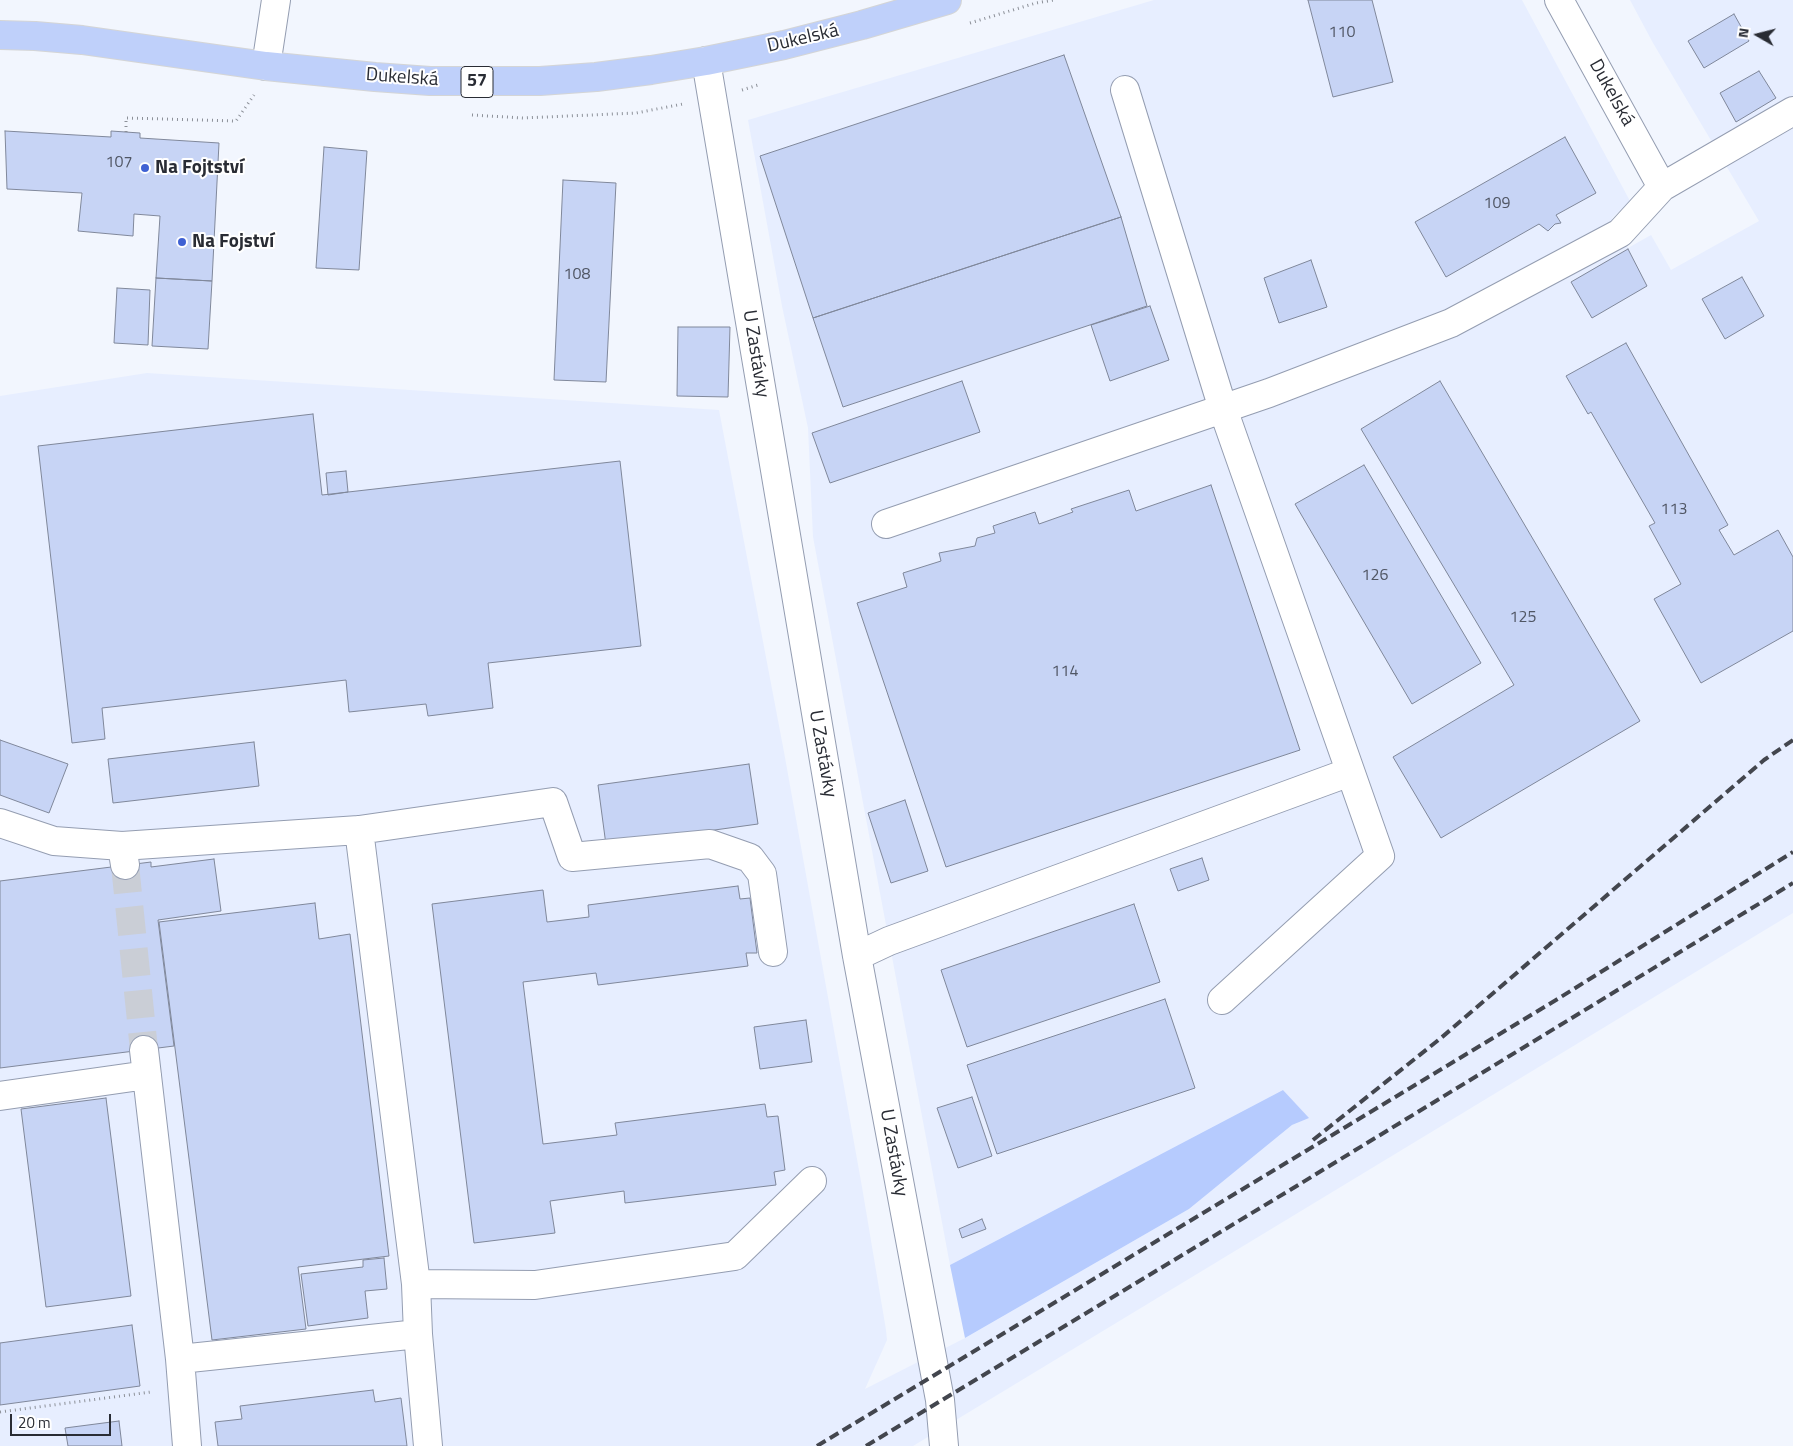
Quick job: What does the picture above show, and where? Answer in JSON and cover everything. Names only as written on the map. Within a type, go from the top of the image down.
[{"type":"main road","name":"Dukelská","points":[[0,35],[82,40],[266,66],[421,81],[540,81],[596,77],[706,61],[862,25],[947,0]]},
{"type":"street","points":[[266,66],[276,0]]},
{"type":"street","name":"Dukelská","points":[[1559,0],[1662,187]]},
{"type":"street","name":"U Zastávky","points":[[706,61],[857,956],[940,1400],[944,1446]]},
{"type":"street","points":[[1125,90],[1223,409],[1380,856],[1222,1000]]},
{"type":"street","points":[[886,524],[1269,393],[1451,323],[1620,233],[1662,187],[1793,111]]},
{"type":"street","points":[[857,956],[889,941],[1350,772]]},
{"type":"street","points":[[0,823],[54,841],[124,855],[358,830],[553,802],[572,857],[710,844],[750,858],[762,874],[774,952]]},
{"type":"street","points":[[358,830],[416,1284],[418,1334],[428,1446]]},
{"type":"street","points":[[0,1096],[146,1062],[180,1359],[187,1446]]},
{"type":"street","points":[[416,1284],[535,1285],[735,1256],[812,1181]]},
{"type":"street","points":[[180,1359],[418,1334]]},
{"type":"path","points":[[0,1412],[181,1388]]},
{"type":"shaded area","points":[[1154,0],[1522,0],[1630,201],[1612,218],[1628,248],[1651,235],[1671,270],[1759,221],[1653,43],[1630,0],[1793,0],[1793,913],[913,1446],[0,1446],[0,396],[147,373],[719,410],[784,752],[886,1330],[887,1340],[865,1389],[965,1338],[1189,1209],[1292,1125],[1308,1118],[1283,1090],[950,1265],[813,537],[808,428],[782,306],[748,120]]},
{"type":"shaded area","points":[[1283,1090],[1309,1118],[1292,1125],[1189,1209],[965,1338],[950,1265]]},
{"type":"building","points":[[1308,0],[1372,0],[1393,82],[1333,97]]},
{"type":"building","points":[[1734,14],[1749,41],[1704,68],[1688,41]]},
{"type":"building","points":[[1064,55],[1121,217],[813,318],[760,156]]},
{"type":"building","points":[[1759,71],[1776,98],[1736,122],[1720,93]]},
{"type":"building","points":[[5,131],[111,137],[111,131],[140,133],[140,138],[219,143],[212,281],[156,278],[160,216],[134,214],[133,236],[78,231],[82,193],[7,189]]},
{"type":"building","points":[[1565,137],[1596,193],[1556,215],[1561,223],[1555,224],[1548,231],[1539,224],[1446,277],[1415,222]]},
{"type":"building","points":[[324,147],[367,151],[359,270],[316,268]]},
{"type":"building","points":[[563,180],[616,183],[606,382],[554,380]]},
{"type":"building","points":[[1121,217],[1147,306],[843,407],[813,318]]},
{"type":"building","points":[[1628,249],[1647,286],[1592,318],[1571,282]]},
{"type":"building","points":[[1311,260],[1327,307],[1279,323],[1264,278]]},
{"type":"building","points":[[1742,277],[1764,316],[1725,339],[1702,299]]},
{"type":"building","points":[[156,278],[212,281],[208,349],[152,346]]},
{"type":"building","points":[[117,288],[150,290],[148,345],[114,343]]},
{"type":"building","points":[[1150,306],[1169,360],[1110,381],[1091,325]]},
{"type":"building","points":[[678,327],[730,327],[728,397],[677,396]]},
{"type":"building","points":[[1626,343],[1728,525],[1719,530],[1734,555],[1778,530],[1793,557],[1793,631],[1701,683],[1654,599],[1681,584],[1649,526],[1655,523],[1591,412],[1588,414],[1566,376]]},
{"type":"building","points":[[962,381],[980,432],[830,483],[812,433]]},
{"type":"building","points":[[1440,381],[1640,721],[1441,838],[1393,757],[1514,685],[1361,429]]},
{"type":"building","points":[[313,414],[322,495],[620,461],[641,646],[488,663],[493,708],[428,716],[426,704],[349,712],[346,680],[102,708],[105,739],[72,743],[38,446]]},
{"type":"building","points":[[1364,465],[1481,663],[1412,704],[1295,504]]},
{"type":"building","points":[[346,471],[348,492],[328,495],[326,473]]},
{"type":"building","points":[[1211,485],[1300,750],[946,867],[857,603],[907,587],[903,573],[941,561],[939,553],[975,546],[977,538],[995,533],[993,526],[1035,512],[1039,524],[1073,512],[1071,509],[1129,490],[1136,511]]},
{"type":"building","points":[[0,740],[68,764],[49,813],[0,795]]},
{"type":"building","points":[[254,742],[259,786],[113,803],[108,759]]},
{"type":"building","points":[[749,764],[758,824],[606,845],[598,785]]},
{"type":"building","points":[[905,800],[928,871],[891,883],[868,813]]},
{"type":"building","points":[[1202,858],[1209,880],[1178,891],[1170,869]]},
{"type":"building","points":[[214,859],[221,911],[158,920],[174,1046],[0,1068],[0,881],[151,862],[151,867]]},
{"type":"building","points":[[738,886],[740,899],[750,898],[757,953],[746,953],[748,966],[598,985],[596,973],[523,982],[543,1144],[617,1135],[615,1123],[765,1104],[767,1117],[778,1116],[785,1170],[774,1172],[776,1185],[625,1203],[624,1191],[550,1201],[555,1233],[474,1243],[432,904],[543,890],[547,922],[589,917],[588,905]]},
{"type":"building","points":[[315,903],[319,939],[350,934],[389,1256],[298,1267],[306,1329],[212,1340],[159,922]]},
{"type":"building","points":[[1134,904],[1160,982],[967,1047],[941,970]]},
{"type":"building","points":[[1165,999],[1195,1088],[997,1154],[967,1065]]},
{"type":"building","points":[[806,1020],[812,1062],[760,1069],[754,1027]]},
{"type":"building","points":[[972,1097],[992,1156],[958,1168],[937,1108]]},
{"type":"building","points":[[106,1098],[131,1296],[46,1307],[21,1109]]},
{"type":"building","points":[[982,1219],[986,1229],[962,1238],[959,1229]]},
{"type":"building","points":[[384,1258],[387,1289],[365,1291],[368,1318],[308,1326],[301,1274],[363,1267],[363,1260]]},
{"type":"building","points":[[132,1325],[140,1386],[0,1405],[0,1343]]},
{"type":"building","points":[[373,1390],[375,1402],[401,1398],[407,1446],[218,1446],[215,1422],[242,1419],[240,1406]]},
{"type":"building","points":[[119,1421],[122,1446],[68,1446],[65,1428]]},
{"type":"tunnel","points":[[125,865],[144,1050]]},
{"type":"railway","points":[[1313,1140],[1441,1038],[1764,760],[1793,740]]},
{"type":"railway","points":[[817,1446],[1556,1000],[1793,852]]},
{"type":"railway","points":[[866,1446],[1793,883]]},
{"type":"place","name":"Na Fojtství","points":[[145,168]]},
{"type":"place","name":"Na Fojství","points":[[182,242]]}]
